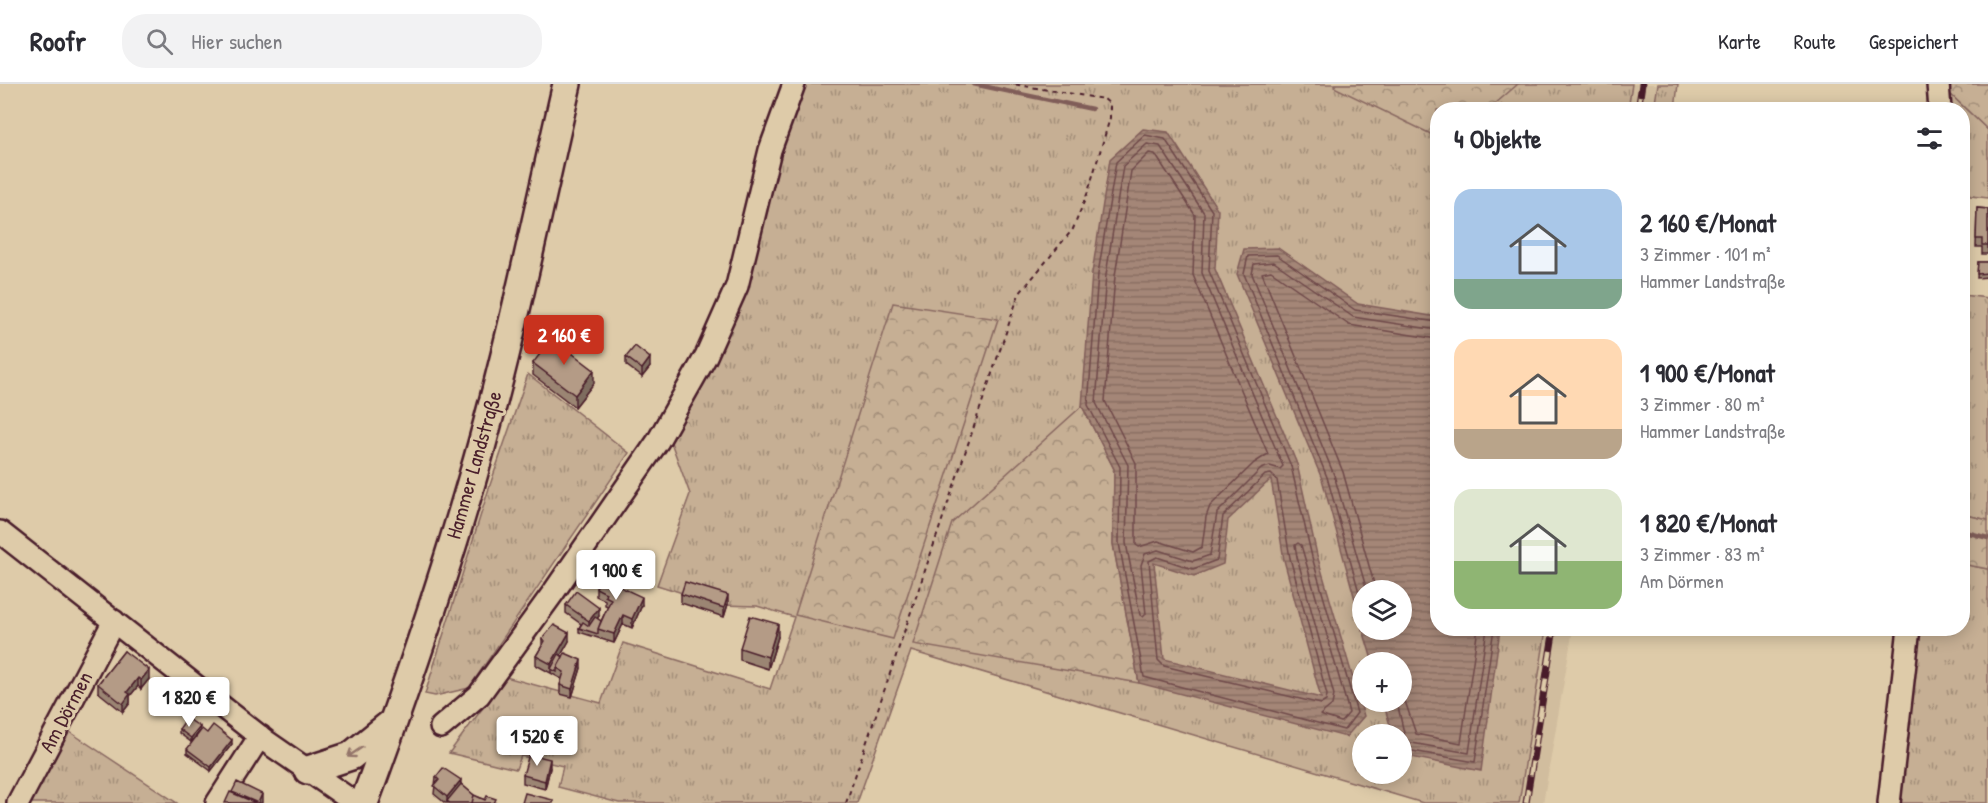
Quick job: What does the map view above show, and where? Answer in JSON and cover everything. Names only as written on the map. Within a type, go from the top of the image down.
[{"type":"main road","name":"Hammer Landstraße","points":[[364,803],[394,721],[476,464],[506,349],[567,84]]},
{"type":"main road","points":[[308,770],[351,756],[394,721]]},
{"type":"street","points":[[441,727],[479,695],[553,593],[658,441],[706,356],[736,286],[770,150],[794,84]]},
{"type":"street","points":[[1938,84],[1939,102]]},
{"type":"street","points":[[0,532],[261,736],[355,803]]},
{"type":"street","name":"Am Dörmen","points":[[18,803],[114,621]]},
{"type":"street","points":[[1889,803],[1908,636]]},
{"type":"street","points":[[217,803],[261,736]]},
{"type":"path","points":[[846,803],[1019,294],[1073,229],[1088,192],[1110,118],[1110,104],[1104,99],[1012,84]]},
{"type":"shaded area","points":[[1632,84],[1658,84],[1655,102],[1629,102]]},
{"type":"shaded area","points":[[1545,636],[1572,636],[1543,803],[1519,803]]},
{"type":"green space","points":[[805,84],[1632,84],[1629,102],[1430,102],[1430,636],[1545,636],[1519,803],[1423,803],[1359,784],[1412,784],[1412,724],[1352,724],[1352,782],[911,651],[857,803],[619,803],[558,787],[563,766],[521,756],[516,769],[449,753],[506,677],[601,703],[623,643],[770,689],[794,617],[757,606],[721,605],[657,585],[690,494],[668,434]]},
{"type":"green space","points":[[1336,84],[1518,84],[1497,102],[1430,102],[1430,134],[1334,87]]},
{"type":"green space","points":[[1658,84],[1678,84],[1676,102],[1655,102]]},
{"type":"green space","points":[[1944,84],[1988,84],[1988,130],[1970,113],[1970,102],[1959,102],[1944,88]]},
{"type":"green space","points":[[1944,88],[1959,102],[1945,102]]},
{"type":"green space","points":[[1970,113],[1988,130],[1988,198],[1970,196]]},
{"type":"green space","points":[[1970,296],[1988,298],[1988,520],[1970,516]]},
{"type":"green space","points":[[893,303],[998,319],[893,639],[795,615]]},
{"type":"green space","points":[[528,374],[629,453],[469,688],[435,696],[425,694],[490,485]]},
{"type":"green space","points":[[1082,406],[1114,469],[1113,544],[1139,683],[913,644],[952,523]]},
{"type":"green space","points":[[1970,516],[1988,520],[1988,569],[1970,566]]},
{"type":"green space","points":[[1970,566],[1988,569],[1988,803],[1893,803],[1911,636],[1970,636]]},
{"type":"green space","points":[[61,726],[177,803],[21,803]]},
{"type":"water","points":[[1143,129],[1168,132],[1218,210],[1215,269],[1297,464],[1317,555],[1352,675],[1352,712],[1363,712],[1364,716],[1357,724],[1352,724],[1352,730],[1346,737],[1139,683],[1113,544],[1114,469],[1082,406],[1092,273],[1110,159]],"holes":[[[1271,479],[1284,560],[1321,698],[1164,659],[1154,563],[1194,576],[1223,564],[1228,520]]]},
{"type":"water","points":[[1278,248],[1358,304],[1430,316],[1430,636],[1499,636],[1481,771],[1412,757],[1412,724],[1390,724],[1386,712],[1412,712],[1412,652],[1370,652],[1366,640],[1412,640],[1412,580],[1352,580],[1352,588],[1322,479],[1237,274],[1244,249]]},
{"type":"building","points":[[1977,208],[1988,209],[1988,245],[1982,245],[1982,239],[1976,239]]},
{"type":"building","points":[[1978,262],[1988,262],[1988,273],[1977,274]]},
{"type":"building","points":[[552,338],[594,370],[575,395],[533,363]]},
{"type":"building","points":[[635,346],[650,358],[642,369],[626,357]]},
{"type":"building","points":[[605,567],[623,575],[618,586],[642,597],[632,619],[623,615],[614,634],[598,629],[611,599],[605,596],[606,593],[596,588]]},
{"type":"building","points":[[685,582],[728,595],[724,608],[681,594]]},
{"type":"building","points":[[576,591],[599,608],[589,621],[566,605]]},
{"type":"building","points":[[750,616],[778,624],[768,657],[740,648]]},
{"type":"building","points":[[595,617],[601,621],[598,634],[579,628],[583,622],[589,626]]},
{"type":"building","points":[[554,625],[569,633],[551,664],[536,656],[545,641],[542,639]]},
{"type":"building","points":[[124,651],[149,670],[141,680],[138,678],[127,692],[130,694],[123,704],[98,684]]},
{"type":"building","points":[[565,653],[581,660],[572,689],[560,685],[564,672],[557,668]]},
{"type":"building","points":[[559,654],[563,657],[557,672],[551,669]]},
{"type":"building","points":[[187,718],[200,727],[191,738],[179,729]]},
{"type":"building","points":[[213,725],[232,740],[211,767],[187,749],[202,729],[207,733]]},
{"type":"building","points":[[529,754],[550,759],[545,781],[523,775]]},
{"type":"building","points":[[443,768],[461,780],[447,797],[434,786],[439,780],[436,777]]},
{"type":"building","points":[[237,782],[262,794],[258,803],[232,792]]},
{"type":"building","points":[[461,784],[474,795],[472,803],[447,801]]},
{"type":"building","points":[[230,792],[256,803],[225,803]]},
{"type":"building","points":[[525,793],[553,800],[553,803],[522,803]]},
{"type":"building","points":[[474,795],[485,800],[487,796],[496,799],[494,803],[472,803]]},
{"type":"waterway","points":[[973,84],[1092,109]]},
{"type":"waterway","points":[[1970,533],[1988,538]]},
{"type":"railway","points":[[1639,102],[1642,84]]},
{"type":"railway","points":[[1526,803],[1553,636]]}]
